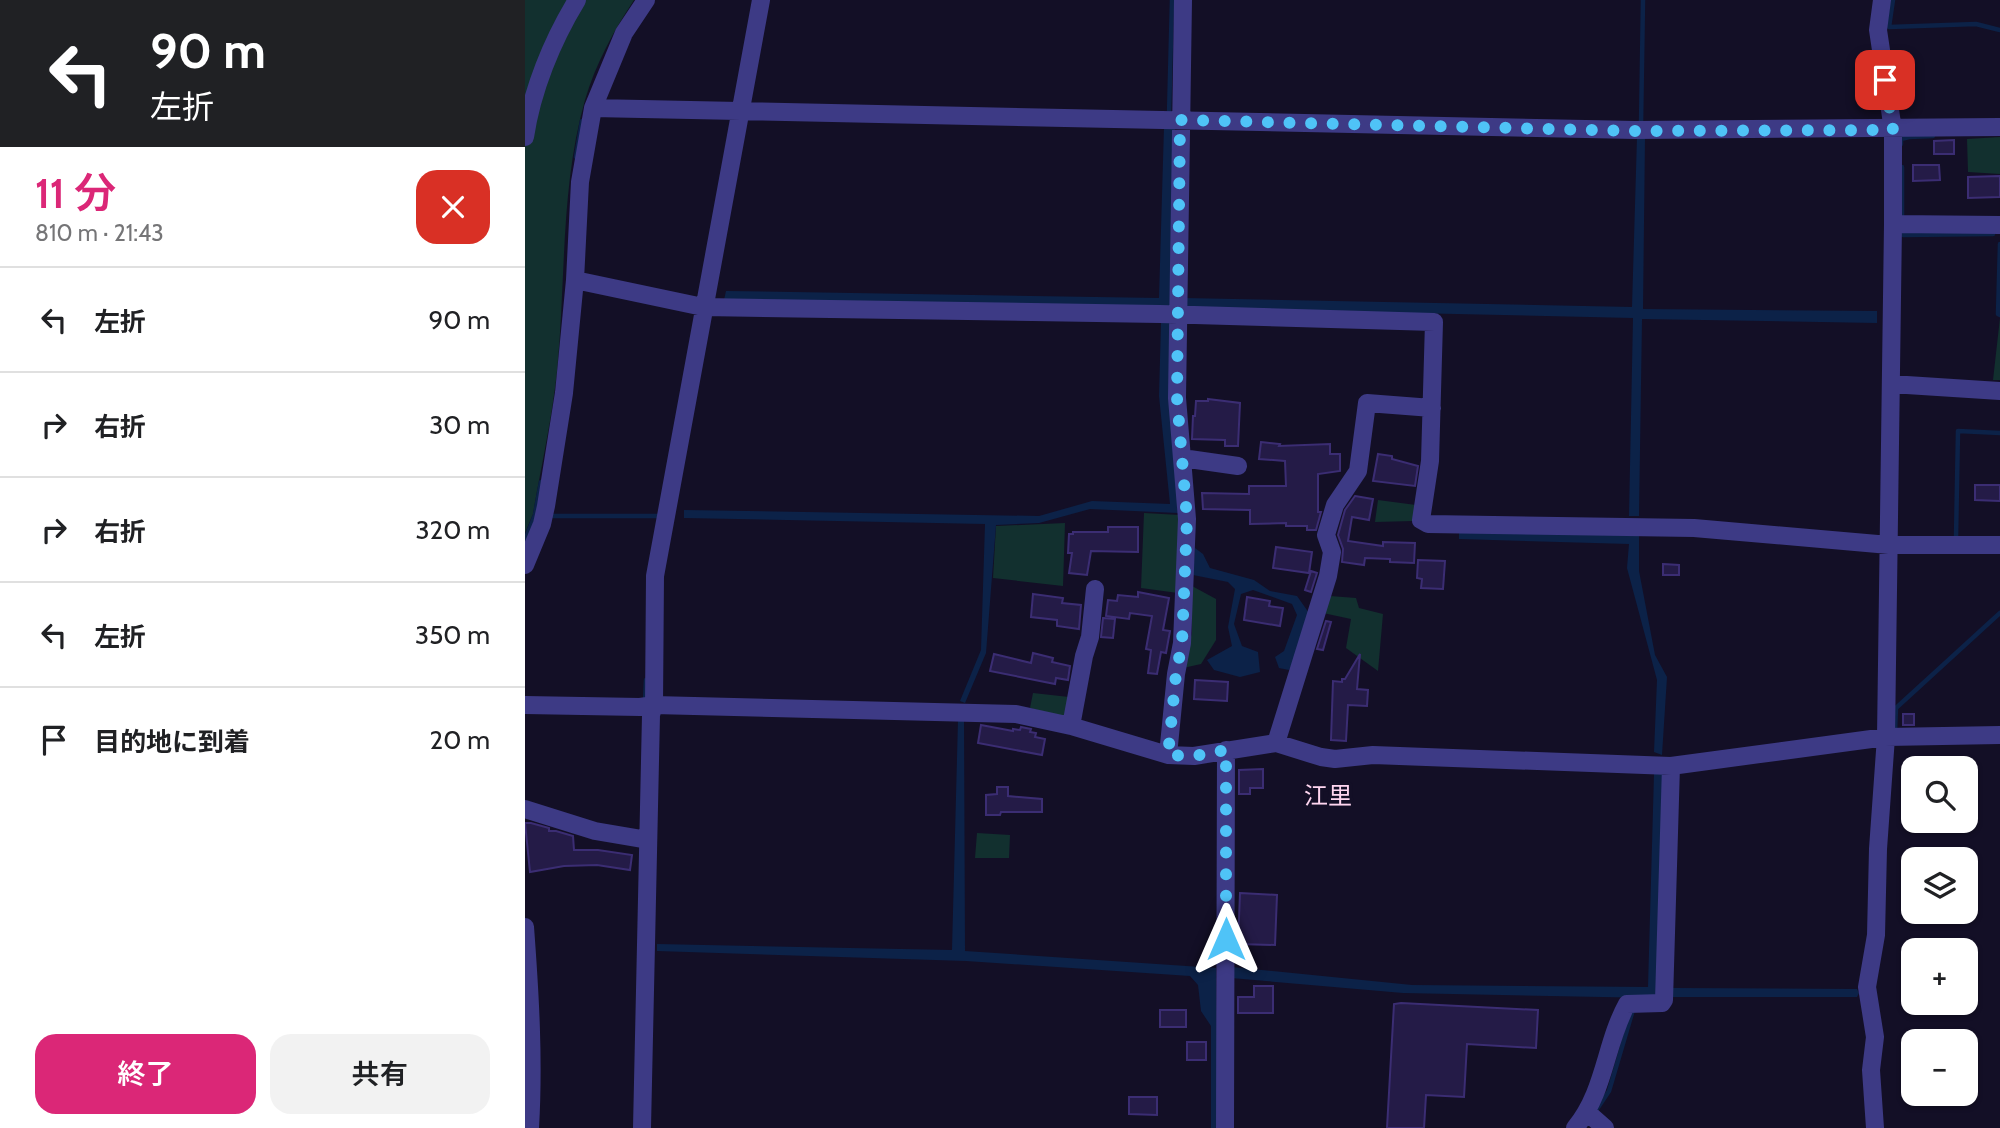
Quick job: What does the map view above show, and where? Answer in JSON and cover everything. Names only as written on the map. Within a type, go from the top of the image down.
[{"type":"street","points":[[525,137],[528,117],[544,68],[567,15],[577,0]]},
{"type":"street","points":[[525,565],[547,506],[564,393],[575,280],[580,182],[593,108],[624,33],[646,0]]},
{"type":"street","points":[[642,1128],[642,839],[654,705],[656,576],[696,305],[761,0]]},
{"type":"street","points":[[1168,755],[1176,674],[1182,643],[1187,519],[1169,314],[1171,119],[1183,0]]},
{"type":"street","points":[[1875,1128],[1871,1070],[1875,1037],[1867,987],[1876,935],[1878,849],[1887,737],[1893,224],[1893,130],[1878,30],[1882,0]]},
{"type":"street","points":[[593,108],[1642,130],[1893,130],[2000,127]]},
{"type":"street","points":[[1893,224],[2000,226]]},
{"type":"street","points":[[575,280],[696,305],[1434,322],[1430,461],[1421,520],[1427,524],[1694,528],[1889,545],[2000,545]]},
{"type":"street","points":[[1891,384],[2000,391]]},
{"type":"street","points":[[1276,743],[1328,576],[1332,552],[1326,535],[1335,505],[1358,471],[1367,403],[1432,408]]},
{"type":"street","points":[[1182,458],[1238,466]]},
{"type":"street","points":[[1071,726],[1090,637],[1095,589]]},
{"type":"street","points":[[525,705],[654,705],[1016,713],[1071,726],[1168,755],[1194,756],[1276,743],[1335,759],[1373,755],[1662,765],[1887,737],[2000,735]]},
{"type":"street","points":[[1226,750],[1227,1123]]},
{"type":"street","points":[[1575,1128],[1596,1120],[1599,1087],[1616,1025],[1632,1004],[1662,1003],[1664,1000],[1662,765]]},
{"type":"street","points":[[525,809],[595,831],[642,839]]},
{"type":"street","points":[[525,927],[533,1083],[530,1128]]},
{"type":"green space","points":[[525,0],[634,0],[612,36],[594,74],[577,133],[565,235],[555,389],[533,514],[525,533]]},
{"type":"green space","points":[[2000,137],[2000,174],[1968,172],[1967,139]]},
{"type":"green space","points":[[2000,318],[2000,380],[1993,380]]},
{"type":"green space","points":[[1378,500],[1416,505],[1413,521],[1375,522]]},
{"type":"green space","points":[[1144,513],[1180,515],[1178,593],[1141,588]]},
{"type":"green space","points":[[1065,523],[1063,586],[993,578],[996,526]]},
{"type":"green space","points":[[1192,586],[1216,599],[1216,640],[1201,664],[1183,668],[1192,633]]},
{"type":"green space","points":[[1330,596],[1356,598],[1359,608],[1383,614],[1378,671],[1346,648],[1351,619],[1323,613]]},
{"type":"green space","points":[[1033,693],[1069,697],[1067,718],[1030,708]]},
{"type":"green space","points":[[977,833],[1010,835],[1009,858],[975,858]]},
{"type":"water","points":[[1164,127],[1175,127],[1170,309],[724,300],[726,291],[1159,298]]},
{"type":"water","points":[[1637,137],[1645,137],[1643,309],[1877,311],[1877,323],[1642,319],[1639,516],[1629,516],[1633,318],[1184,308],[1184,298],[1632,307]]},
{"type":"water","points":[[1171,322],[1178,513],[1090,509],[1039,523],[996,525],[986,653],[965,703],[960,701],[981,650],[985,524],[684,518],[684,510],[1039,516],[1092,501],[1170,504],[1159,396],[1161,323]]},
{"type":"water","points":[[1459,530],[1639,535],[1639,571],[1655,655],[1667,677],[1662,755],[1654,752],[1657,680],[1627,568],[1629,544],[1459,539]]},
{"type":"water","points":[[1195,548],[1203,554],[1210,568],[1254,580],[1270,591],[1297,596],[1309,613],[1289,670],[1279,668],[1275,657],[1284,651],[1297,615],[1292,604],[1253,590],[1241,594],[1234,624],[1242,646],[1258,652],[1260,672],[1240,677],[1214,670],[1207,660],[1232,646],[1228,627],[1235,589],[1228,582],[1193,575]]},
{"type":"water","points":[[958,720],[964,720],[965,951],[1216,968],[1218,1128],[1211,1128],[1211,1026],[1201,1011],[1198,985],[1190,976],[966,961],[657,951],[657,944],[952,950]]},
{"type":"water","points":[[1654,774],[1663,774],[1657,994],[1654,998],[1403,993],[1231,978],[1232,967],[1412,985],[1648,987]]},
{"type":"water","points":[[1672,988],[1857,989],[1859,993],[1857,997],[1672,997]]},
{"type":"building","points":[[1954,140],[1954,154],[1934,154],[1934,141]]},
{"type":"building","points":[[1913,165],[1939,165],[1940,180],[1913,181]]},
{"type":"building","points":[[2000,176],[2000,197],[1968,198],[1968,177]]},
{"type":"building","points":[[1208,399],[1240,403],[1238,446],[1225,446],[1225,440],[1192,439],[1196,401]]},
{"type":"building","points":[[1261,442],[1280,444],[1279,446],[1330,444],[1330,454],[1340,454],[1340,471],[1318,474],[1318,512],[1321,512],[1316,530],[1307,530],[1307,526],[1286,526],[1286,523],[1250,524],[1250,510],[1203,509],[1202,493],[1249,494],[1249,486],[1286,486],[1285,461],[1259,459]]},
{"type":"building","points":[[1378,454],[1392,456],[1392,459],[1418,466],[1415,486],[1373,481]]},
{"type":"building","points":[[1975,485],[2000,485],[2000,501],[1975,500]]},
{"type":"building","points":[[1355,496],[1373,499],[1369,520],[1352,517],[1348,541],[1383,546],[1383,542],[1415,543],[1414,563],[1365,558],[1364,565],[1342,562],[1343,549],[1338,535],[1345,510]]},
{"type":"building","points":[[1108,527],[1138,527],[1138,552],[1091,551],[1087,575],[1069,573],[1072,553],[1068,553],[1069,534],[1108,532]]},
{"type":"building","points":[[1276,547],[1312,552],[1309,573],[1273,568]]},
{"type":"building","points":[[1418,560],[1445,561],[1443,589],[1421,588],[1422,579],[1417,578]]},
{"type":"building","points":[[1663,564],[1679,565],[1679,575],[1663,575]]},
{"type":"building","points":[[1311,571],[1317,573],[1311,592],[1305,590]]},
{"type":"building","points":[[1138,592],[1169,598],[1163,630],[1170,631],[1166,653],[1161,652],[1157,674],[1148,673],[1151,650],[1146,649],[1152,616],[1130,613],[1129,619],[1106,616],[1108,600],[1117,601],[1118,595],[1138,597]]},
{"type":"building","points":[[1033,594],[1063,598],[1062,603],[1081,605],[1079,629],[1057,626],[1057,620],[1031,617]]},
{"type":"building","points":[[1247,597],[1270,601],[1269,606],[1283,608],[1280,626],[1244,620]]},
{"type":"building","points":[[1103,618],[1115,619],[1113,638],[1101,637]]},
{"type":"building","points":[[1326,621],[1331,622],[1323,650],[1317,649]]},
{"type":"building","points":[[1033,653],[1053,658],[1052,662],[1070,666],[1068,680],[1056,678],[1055,684],[990,671],[994,654],[1031,663]]},
{"type":"building","points":[[1360,654],[1357,689],[1368,690],[1367,706],[1348,705],[1346,741],[1331,740],[1333,681],[1342,682],[1342,679],[1345,679]]},
{"type":"building","points":[[1195,680],[1228,682],[1227,701],[1194,699]]},
{"type":"building","points":[[1903,714],[1914,714],[1914,725],[1903,725]]},
{"type":"building","points":[[981,725],[1013,731],[1020,730],[1021,727],[1031,729],[1030,732],[1036,733],[1035,737],[1045,739],[1042,755],[978,743]]},
{"type":"building","points":[[1263,769],[1263,788],[1250,788],[1250,794],[1239,794],[1239,770]]},
{"type":"building","points":[[997,787],[1008,787],[1008,796],[1042,799],[1042,812],[1001,812],[1000,815],[986,815],[986,795],[997,794]]},
{"type":"building","points":[[525,823],[573,836],[574,850],[632,855],[630,870],[597,865],[564,866],[530,872]]},
{"type":"building","points":[[1240,893],[1277,895],[1275,945],[1238,944]]},
{"type":"building","points":[[1254,986],[1273,986],[1273,1013],[1238,1013],[1238,997],[1254,997]]},
{"type":"building","points":[[1394,1004],[1538,1010],[1536,1048],[1467,1044],[1464,1097],[1426,1095],[1424,1128],[1387,1128]]},
{"type":"building","points":[[1160,1010],[1186,1010],[1186,1027],[1160,1027]]},
{"type":"building","points":[[1187,1042],[1206,1042],[1206,1060],[1187,1060]]},
{"type":"building","points":[[1129,1097],[1157,1097],[1157,1115],[1129,1114]]},
{"type":"waterway","points":[[1169,115],[1172,0]]},
{"type":"waterway","points":[[1641,125],[1643,0]]},
{"type":"waterway","points":[[1893,0],[1889,27],[1976,24],[2000,30]]},
{"type":"waterway","points":[[576,157],[582,121]]},
{"type":"waterway","points":[[1901,144],[1901,139],[1933,136]]},
{"type":"waterway","points":[[1902,167],[1902,218]]},
{"type":"waterway","points":[[1903,235],[1993,234]]},
{"type":"waterway","points":[[2000,244],[2000,315]]},
{"type":"waterway","points":[[1956,538],[1958,431],[2000,433]]},
{"type":"waterway","points":[[525,540],[535,515],[541,482]]},
{"type":"waterway","points":[[553,516],[659,516]]},
{"type":"waterway","points":[[1895,731],[1896,708],[2000,613]]},
{"type":"waterway","points":[[645,701],[646,680]]},
{"type":"waterway","points":[[1595,1112],[1609,1091],[1632,1013]]},
{"type":"district","name":"江里","points":[[1328,795]]},
{"type":"route","points":[[1226,939],[1226,750],[1194,756],[1168,755],[1176,674],[1182,643],[1187,519],[1177,398],[1180,120],[1635,131],[1893,130],[1885,80]]}]
